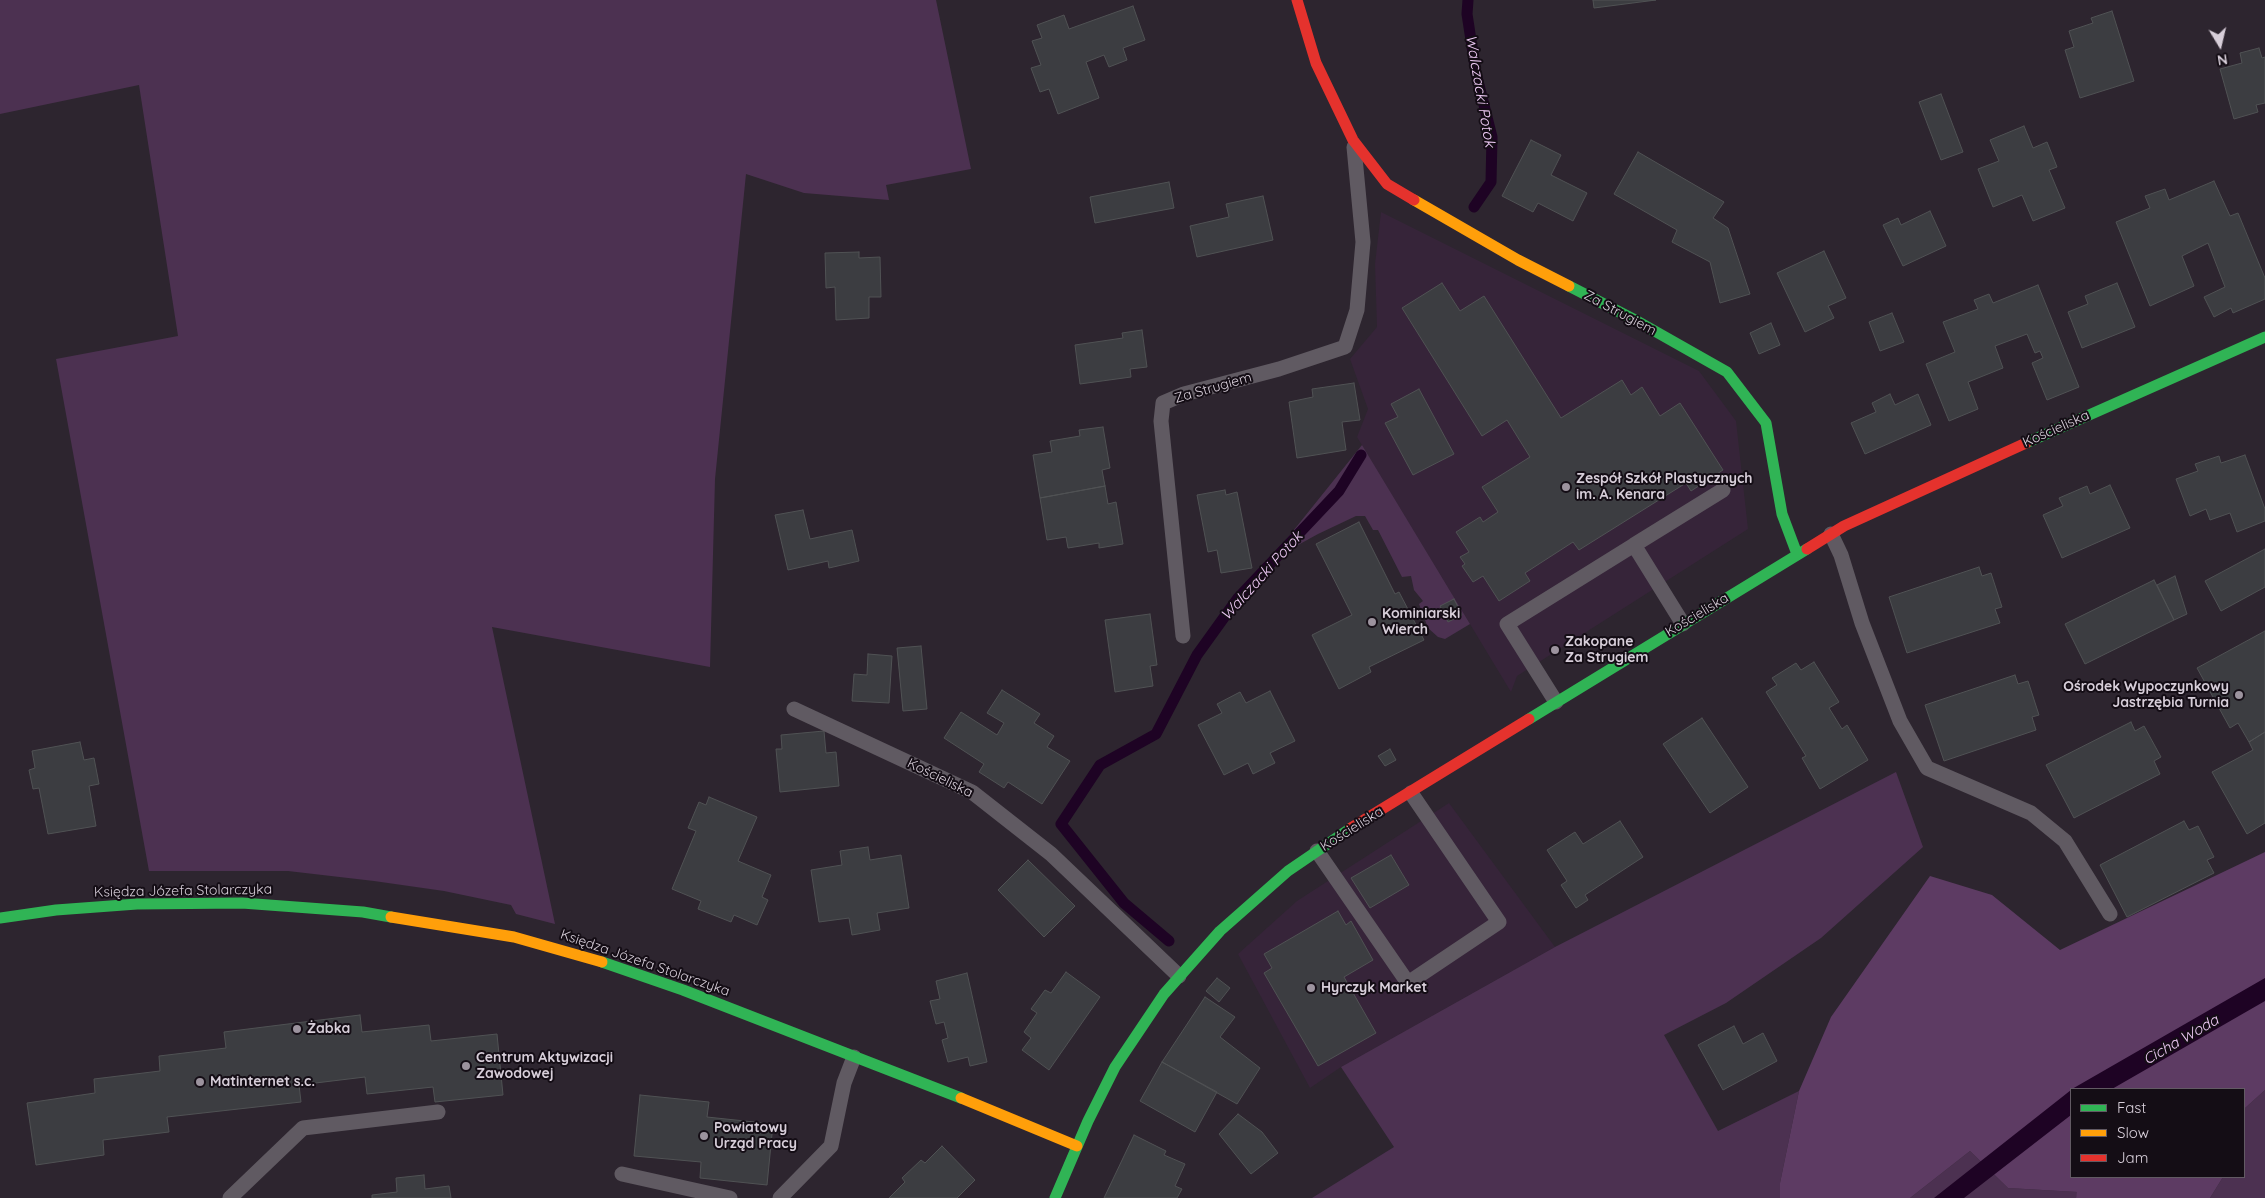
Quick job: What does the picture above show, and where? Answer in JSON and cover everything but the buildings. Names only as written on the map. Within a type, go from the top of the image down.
[{"type":"street","name":"Za Strugiem","points":[[1297,0],[1316,63],[1353,140],[1387,184],[1518,260],[1637,320],[1727,372],[1766,423],[1782,514],[1797,554]]},
{"type":"street","name":"Kościeliska","points":[[1055,1198],[1077,1146],[1115,1068],[1141,1026],[1179,976],[1220,931],[1276,880],[1317,851],[1556,702],[1831,534],[1912,494],[2265,337]]},
{"type":"street","name":"Księdza Józefa Stolarczyka","points":[[0,918],[56,910],[137,904],[242,903],[321,908],[427,921],[536,942],[610,964],[1017,1119],[1077,1146]]},
{"type":"lane","name":"Za Strugiem","points":[[1183,636],[1161,420],[1163,403],[1184,394],[1280,369],[1345,347],[1357,310],[1363,242],[1353,140]]},
{"type":"lane","points":[[1556,702],[1507,624],[1723,490]]},
{"type":"lane","points":[[1831,534],[1841,555],[1862,623],[1900,721],[1928,768],[2031,813],[2065,842],[2110,914]]},
{"type":"lane","points":[[1634,545],[1683,624]]},
{"type":"lane","name":"Kościeliska","points":[[794,709],[972,792],[1051,854],[1179,976]]},
{"type":"lane","points":[[1317,851],[1408,983],[1499,922],[1411,793]]},
{"type":"lane","points":[[780,1198],[831,1146],[844,1083],[854,1057]]},
{"type":"lane","points":[[230,1198],[303,1128],[438,1112]]},
{"type":"lane","points":[[622,1174],[730,1198]]},
{"type":"shaded area","points":[[0,0],[936,0],[971,169],[886,185],[889,200],[804,193],[746,174],[715,479],[710,667],[492,627],[555,924],[516,914],[511,905],[444,891],[374,881],[288,871],[149,871],[56,359],[178,336],[139,85],[0,114]]},
{"type":"shaded area","name":"Zespół Szkół Plastycznych im. A. Kenara","points":[[1381,212],[1699,371],[1736,421],[1748,529],[1517,676],[1511,692],[1357,437],[1368,409],[1350,359],[1377,327],[1375,264]]},
{"type":"shaded area","points":[[1362,445],[1470,624],[1445,639],[1438,637],[1428,628],[1419,604],[1423,601],[1414,590],[1411,576],[1402,577],[1378,530],[1373,530],[1365,516],[1356,516],[1269,561]]},
{"type":"shaded area","points":[[1896,772],[1923,847],[1821,938],[1726,1003],[1664,1035],[1718,1131],[1799,1091],[1780,1183],[1780,1198],[1312,1198],[1394,1147],[1341,1067],[1555,947]]},
{"type":"shaded area","points":[[1449,803],[1555,947],[1341,1067],[1310,1088],[1238,954],[1297,901]]},
{"type":"shaded area","points":[[2265,852],[2265,1090],[2245,1108],[2245,1088],[2070,1088],[2070,1178],[2222,1178],[2210,1198],[2076,1198],[2077,1192],[2008,1188],[1970,1151],[1910,1198],[1780,1198],[1780,1183],[1799,1091],[1831,1017],[1930,876],[1992,895],[2060,950]]},
{"type":"shaded area","points":[[2265,1090],[2265,1198],[2210,1198],[2222,1178],[2245,1178],[2245,1108]]},
{"type":"shaded area","points":[[1970,1151],[2008,1188],[2078,1192],[2076,1198],[1910,1198]]},
{"type":"water","name":"Cicha Woda","points":[[2265,978],[2265,1001],[2114,1088],[2074,1088]]},
{"type":"water","points":[[2070,1091],[2070,1116],[1964,1198],[1934,1198]]},
{"type":"waterway","name":"Walczacki Potok","points":[[1468,0],[1467,14],[1476,73],[1492,137],[1491,182],[1474,207]]},
{"type":"waterway","name":"Walczacki Potok","points":[[1169,941],[1124,903],[1061,824],[1100,765],[1156,734],[1197,655],[1238,598],[1339,491],[1361,455]]},
{"type":"traffic: fast","points":[[1569,286],[1637,321],[1727,372],[1766,423],[1782,514],[1797,554]]},
{"type":"traffic: fast","points":[[2026,443],[2265,337]]},
{"type":"traffic: fast","points":[[1529,719],[1807,549]]},
{"type":"traffic: fast","points":[[1055,1198],[1088,1121],[1115,1067],[1164,994],[1220,931],[1288,871],[1351,828]]},
{"type":"traffic: fast","points":[[0,918],[56,910],[137,904],[242,903],[363,912],[391,917]]},
{"type":"traffic: fast","points":[[602,962],[683,990],[961,1098]]},
{"type":"traffic: slow","points":[[1414,200],[1518,260],[1569,286]]},
{"type":"traffic: slow","points":[[391,917],[514,937],[602,962]]},
{"type":"traffic: slow","points":[[961,1098],[1077,1146]]},
{"type":"traffic: jam","points":[[1297,0],[1316,63],[1353,140],[1387,184],[1414,200]]},
{"type":"traffic: jam","points":[[1807,549],[1844,526],[2026,443]]},
{"type":"traffic: jam","points":[[1351,828],[1529,719]]},
{"type":"place","name":"Zespół Szkół Plastycznych im. A. Kenara","points":[[1566,487]]},
{"type":"place","name":"Kominiarski Wierch","points":[[1372,622]]},
{"type":"place","name":"Zakopane Za Strugiem","points":[[1555,650]]},
{"type":"place","name":"Ośrodek Wypoczynkowy Jastrzębia Turnia","points":[[2239,695]]},
{"type":"place","name":"Hyrczyk Market","points":[[1311,988]]},
{"type":"place","name":"Żabka","points":[[297,1029]]},
{"type":"place","name":"Centrum Aktywizacji Zawodowej","points":[[466,1066]]},
{"type":"place","name":"Matinternet s.c.","points":[[200,1082]]},
{"type":"place","name":"Powiatowy Urząd Pracy","points":[[704,1136]]}]
